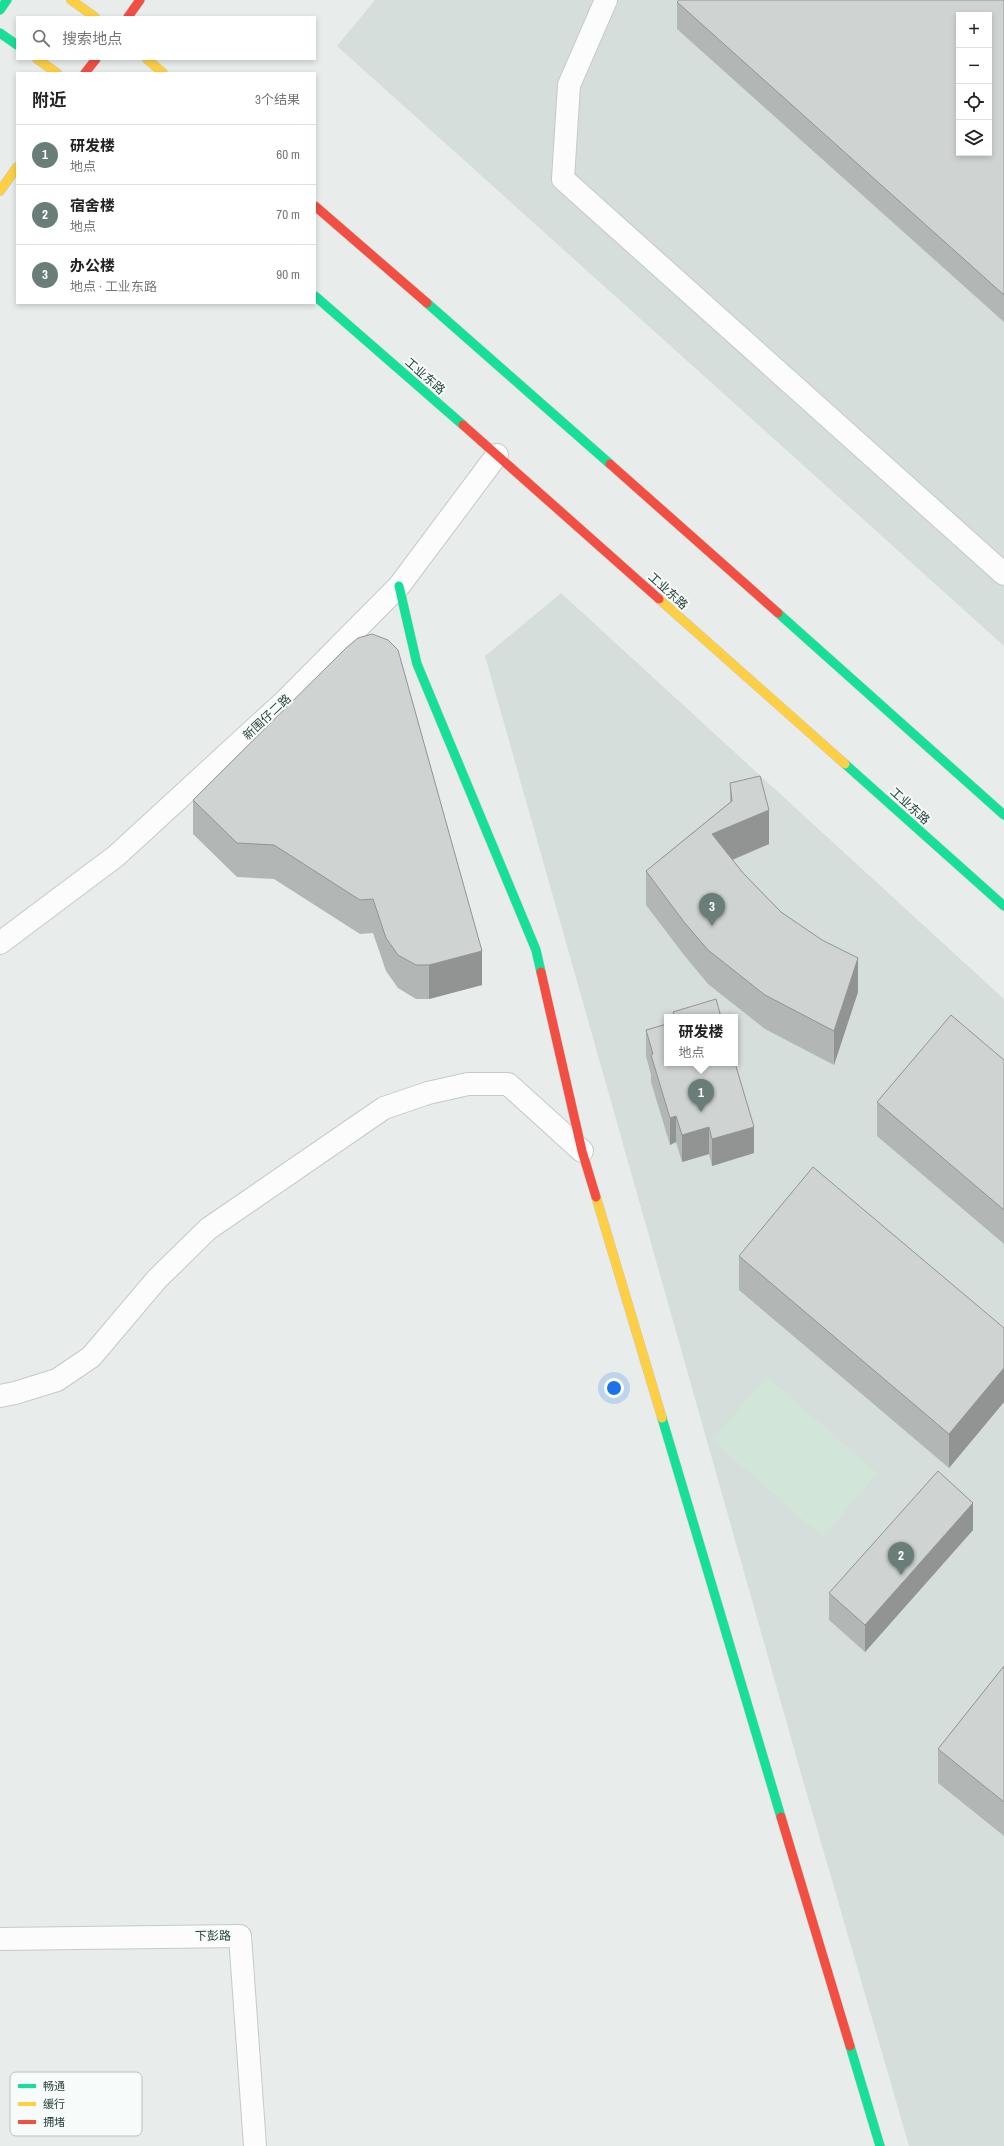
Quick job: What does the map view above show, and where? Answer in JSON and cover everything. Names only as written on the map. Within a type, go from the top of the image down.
[{"type":"main road","points":[[0,10],[7,0]]},
{"type":"main road","points":[[71,0],[94,16]]},
{"type":"main road","points":[[129,16],[140,0]]},
{"type":"main road","points":[[0,33],[16,44]]},
{"type":"main road","points":[[38,60],[56,72]]},
{"type":"main road","points":[[86,72],[95,60]]},
{"type":"main road","points":[[148,60],[162,72]]},
{"type":"main road","points":[[0,191],[16,168]]},
{"type":"main road","points":[[316,207],[584,441],[1004,815]]},
{"type":"main road","name":"工业东路","points":[[316,297],[497,455],[1004,906]]},
{"type":"main road","points":[[399,586],[417,664],[536,950],[582,1151],[880,2146]]},
{"type":"street","points":[[606,0],[569,85],[563,179],[1004,574]]},
{"type":"street","name":"新围仔二路","points":[[0,943],[116,856],[286,700],[399,586],[497,455]]},
{"type":"street","points":[[0,1396],[57,1380],[91,1357],[157,1278],[208,1229],[384,1108],[428,1094],[468,1084],[508,1084],[582,1151]]},
{"type":"street","name":"下彭路","points":[[0,1939],[240,1936],[255,2146]]},
{"type":"shaded area","points":[[375,0],[1004,0],[1004,646],[337,46]]},
{"type":"shaded area","points":[[561,593],[1004,999],[1004,2146],[909,2146],[800,1770],[485,656]]},
{"type":"green space","points":[[767,1377],[877,1473],[823,1537],[712,1440]]},
{"type":"building","points":[[679,0],[1004,0],[1004,295],[677,2]]},
{"type":"building","points":[[372,634],[388,640],[398,650],[482,951],[429,965],[416,965],[398,955],[386,938],[373,899],[360,900],[274,845],[237,843],[193,800],[346,648],[358,638]]},
{"type":"building","points":[[760,776],[769,810],[712,834],[743,873],[781,912],[822,940],[858,958],[834,1031],[765,995],[708,950],[684,922],[646,871],[732,801],[730,783]]},
{"type":"building","points":[[716,999],[720,1014],[674,1014],[673,1012]]},
{"type":"building","points":[[951,1015],[1004,1060],[1004,1210],[877,1102]]},
{"type":"building","points":[[664,1025],[664,1066],[736,1066],[754,1127],[712,1139],[709,1127],[682,1135],[676,1116],[670,1118],[651,1055],[653,1054],[646,1030]]},
{"type":"building","points":[[813,1167],[1004,1328],[1004,1368],[949,1434],[739,1256]]},
{"type":"building","points":[[938,1471],[973,1503],[865,1625],[829,1593]]},
{"type":"building","points":[[1004,1666],[1004,1802],[938,1749]]},
{"type":"traffic: fast","points":[[0,10],[7,0]]},
{"type":"traffic: fast","points":[[0,33],[16,44]]},
{"type":"traffic: fast","points":[[316,297],[463,425]]},
{"type":"traffic: fast","points":[[427,303],[610,464]]},
{"type":"traffic: fast","points":[[399,586],[417,664],[536,950],[541,972]]},
{"type":"traffic: fast","points":[[778,613],[1004,815]]},
{"type":"traffic: fast","points":[[845,764],[1004,906]]},
{"type":"traffic: fast","points":[[662,1418],[781,1817]]},
{"type":"traffic: fast","points":[[850,2046],[880,2146]]},
{"type":"traffic: slow","points":[[71,0],[94,16]]},
{"type":"traffic: slow","points":[[38,60],[56,72]]},
{"type":"traffic: slow","points":[[148,60],[162,72]]},
{"type":"traffic: slow","points":[[0,191],[16,168]]},
{"type":"traffic: slow","points":[[659,599],[845,764]]},
{"type":"traffic: slow","points":[[596,1197],[662,1418]]},
{"type":"traffic: jam","points":[[129,16],[140,0]]},
{"type":"traffic: jam","points":[[86,72],[95,60]]},
{"type":"traffic: jam","points":[[316,207],[427,303]]},
{"type":"traffic: jam","points":[[463,425],[659,599]]},
{"type":"traffic: jam","points":[[610,464],[778,613]]},
{"type":"traffic: jam","points":[[541,972],[582,1151],[596,1197]]},
{"type":"traffic: jam","points":[[781,1817],[850,2046]]},
{"type":"place","name":"办公楼","points":[[712,926]]},
{"type":"place","name":"研发楼","points":[[701,1112]]},
{"type":"place","name":"宿舍楼","points":[[901,1575]]}]
